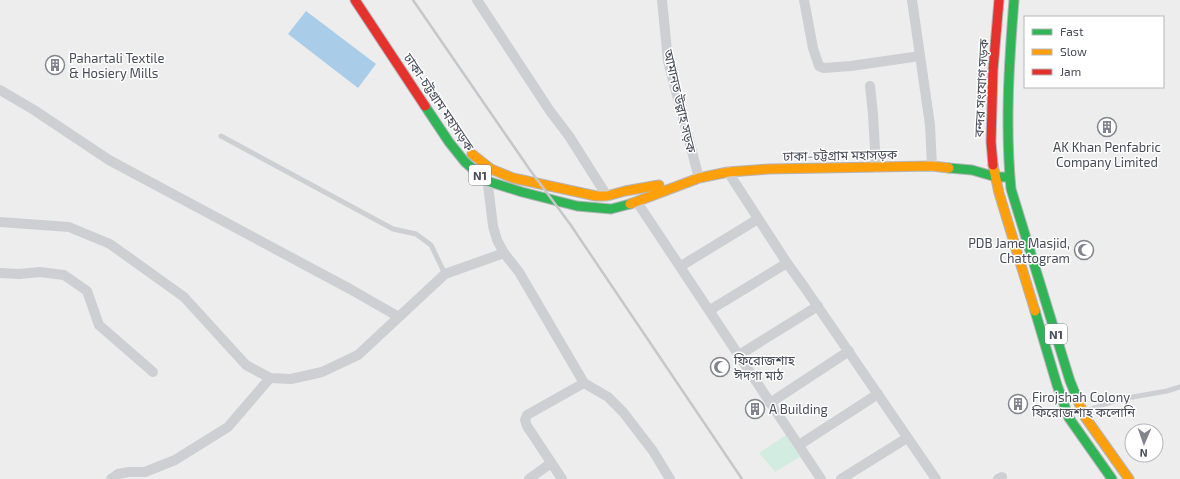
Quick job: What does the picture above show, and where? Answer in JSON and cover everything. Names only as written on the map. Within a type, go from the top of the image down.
[{"type":"highway","name":"ঢাকা-চট্টগ্রাম মহাসড়ক","points":[[355,0],[449,142],[465,162],[487,180],[522,192],[577,206],[611,209],[637,202],[699,178],[728,172],[769,169],[932,166],[972,170],[996,177],[1009,177]]},
{"type":"highway","name":"বন্দর সংযোগ সড়ক","points":[[996,177],[992,158],[991,142],[993,70],[999,0]]},
{"type":"highway","name":"বন্দর সংযোগ সড়ক","points":[[1009,177],[1006,138],[1014,0]]},
{"type":"highway","name":"ঢাকা-চট্টগ্রাম মহাসড়ক","points":[[464,144],[479,161],[497,172],[515,179],[596,196],[607,196],[668,183],[685,183]]},
{"type":"highway","name":"N1","points":[[996,177],[1055,378],[1069,418],[1112,479]]},
{"type":"highway","name":"N1","points":[[1009,177],[1011,189],[1070,381],[1082,412],[1129,479]]},
{"type":"street","points":[[477,0],[550,111],[569,136],[607,196]]},
{"type":"street","points":[[487,0],[491,20]]},
{"type":"street","name":"আমানত উল্লাহ সড়ক","points":[[662,0],[668,61],[699,178]]},
{"type":"street","points":[[804,0],[813,48],[819,66],[824,68],[851,66],[920,56]]},
{"type":"street","points":[[912,0],[930,125],[932,166]]},
{"type":"street","points":[[870,86],[876,166]]},
{"type":"street","points":[[0,90],[34,110],[109,160],[350,289],[399,317]]},
{"type":"street","points":[[487,166],[487,180],[493,226],[497,240],[504,253],[519,272],[584,383],[608,397],[624,412],[653,451],[670,479]]},
{"type":"street","points":[[728,172],[787,263],[936,479]]},
{"type":"street","points":[[637,202],[681,266],[821,479]]},
{"type":"street","points":[[681,266],[758,219]]},
{"type":"street","points":[[0,222],[69,227],[110,244],[184,297],[246,364],[270,378],[291,379],[322,372],[358,355],[445,274],[504,253]]},
{"type":"street","points":[[710,310],[787,263]]},
{"type":"street","points":[[0,273],[19,274],[40,272],[64,275],[87,291],[99,325],[152,372]]},
{"type":"street","points":[[739,355],[818,306]]},
{"type":"street","points":[[770,403],[849,351]]},
{"type":"street","points":[[111,479],[118,474],[145,472],[175,460],[195,448],[228,426],[270,378]]},
{"type":"street","points":[[562,479],[527,426],[525,420],[527,415],[584,383]]},
{"type":"street","points":[[799,445],[878,394]]},
{"type":"street","points":[[841,479],[907,438]]},
{"type":"street","points":[[528,479],[551,463]]},
{"type":"lane","points":[[222,136],[393,229],[416,234],[431,245],[445,274]]},
{"type":"lane","points":[[1082,412],[1121,399],[1167,391],[1180,387]]},
{"type":"green space","points":[[786,435],[800,457],[775,472],[759,453]]},
{"type":"water","points":[[306,11],[376,64],[358,88],[288,34]]},
{"type":"railway","points":[[413,0],[530,170],[570,224],[742,479]]},
{"type":"traffic: fast","points":[[1014,0],[1009,71],[1008,118],[1011,189],[1070,381],[1079,403]]},
{"type":"traffic: fast","points":[[425,106],[449,142],[465,162],[487,181],[522,192],[577,206],[611,209],[630,204]]},
{"type":"traffic: fast","points":[[949,168],[972,170],[996,177],[1009,177]]},
{"type":"traffic: fast","points":[[1035,311],[1057,385],[1069,418],[1112,479]]},
{"type":"traffic: slow","points":[[472,154],[491,169],[513,178],[596,196],[607,196],[659,185]]},
{"type":"traffic: slow","points":[[993,165],[999,193],[1035,311]]},
{"type":"traffic: slow","points":[[630,204],[699,178],[728,172],[769,169],[932,166],[949,168]]},
{"type":"traffic: slow","points":[[1079,403],[1085,417],[1129,479]]},
{"type":"traffic: jam","points":[[355,0],[425,106]]},
{"type":"traffic: jam","points":[[993,165],[991,142],[993,70],[999,0]]},
{"type":"place","name":"Pahartali Textile & Hosiery Mills","points":[[55,65]]},
{"type":"place","name":"AK Khan Penfabric Company Limited","points":[[1107,127]]},
{"type":"place","name":"PDB Jame Masjid, Chattogram","points":[[1084,250]]},
{"type":"place","name":"ফিরোজশাহ ঈদগা মাঠ","points":[[720,367]]},
{"type":"place","name":"Firojshah Colony ফিরোজশাহ কলোনি","points":[[1018,404]]},
{"type":"place","name":"A Building","points":[[755,409]]}]
